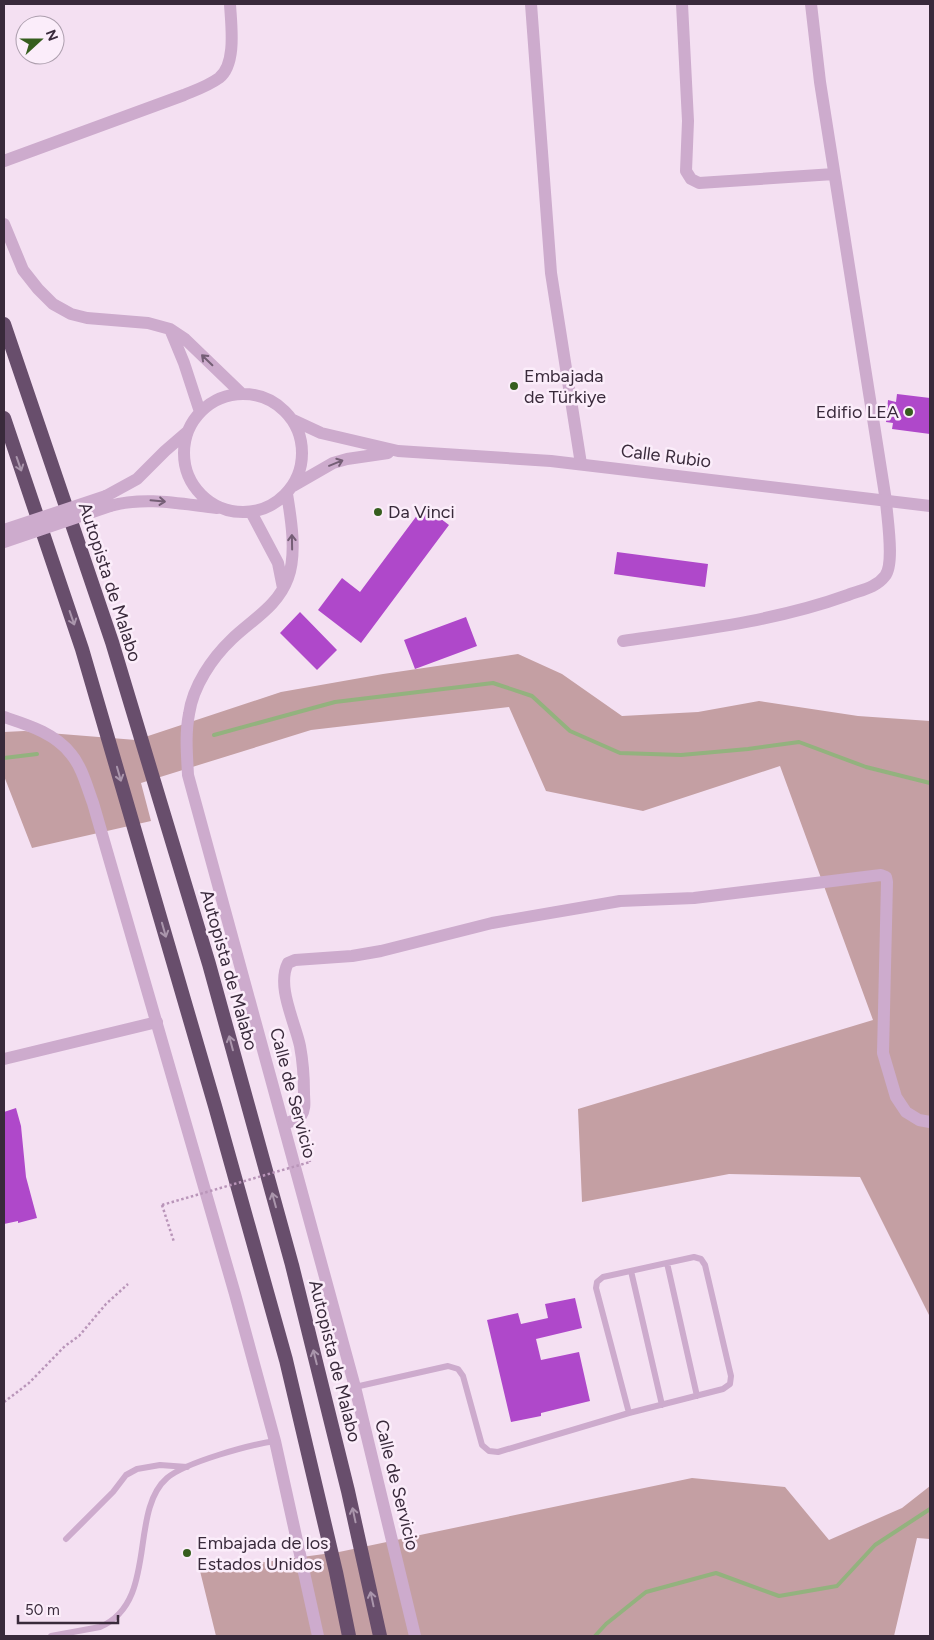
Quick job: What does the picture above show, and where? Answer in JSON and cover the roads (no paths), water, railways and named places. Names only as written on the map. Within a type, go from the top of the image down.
[{"type":"highway","name":"Autopista de Malabo","points":[[4,324],[112,642],[209,964],[292,1265],[348,1491],[380,1636]]},
{"type":"highway","points":[[4,418],[82,649],[215,1106],[286,1360],[336,1572],[349,1636]]},
{"type":"street","points":[[4,161],[184,95],[208,85],[221,77],[230,60],[232,32],[230,4]]},
{"type":"street","points":[[531,4],[551,272],[581,464]]},
{"type":"street","points":[[682,4],[688,121],[686,171],[691,179],[699,183],[834,174]]},
{"type":"street","points":[[623,641],[720,627],[788,613],[834,600],[876,585],[886,575],[890,561],[886,501],[820,82],[811,4]]},
{"type":"street","points":[[4,224],[23,270],[38,289],[54,304],[71,314],[87,318],[148,324],[170,330],[185,339],[241,393]]},
{"type":"street","points":[[170,330],[200,412]]},
{"type":"street","points":[[4,530],[108,501],[140,500],[220,508],[235,512],[251,512],[264,509],[276,503],[290,490],[300,470],[303,453],[300,436],[293,420],[279,405],[261,396],[241,393],[226,396],[212,402],[200,412],[187,432],[165,450],[136,479],[108,501],[4,542]]},
{"type":"street","name":"Calle Rubio","points":[[293,420],[321,433],[398,451],[581,464],[930,506]]},
{"type":"street","points":[[187,432],[184,450],[186,468],[193,484],[204,498],[220,508]]},
{"type":"street","name":"Calle Rubio","points":[[290,490],[333,463],[398,451]]},
{"type":"street","name":"Calle de Servicio","points":[[290,490],[292,561],[288,577],[275,601],[232,639],[199,683],[189,713],[186,743],[188,775],[355,1387],[415,1636]]},
{"type":"street","points":[[251,512],[278,563],[283,588]]},
{"type":"street","points":[[4,717],[30,726],[55,738],[71,754],[93,803],[235,1294],[275,1441],[318,1636]]},
{"type":"street","points":[[284,1124],[300,1118],[304,1111],[304,1075],[300,1045],[284,983],[285,969],[288,963],[295,960],[352,956],[381,951],[492,923],[620,901],[694,898],[881,876],[886,877],[887,882],[884,1054],[896,1097],[906,1112],[919,1120],[930,1122]]},
{"type":"street","points":[[4,1059],[157,1022]]},
{"type":"lane","points":[[355,1387],[448,1366],[458,1369],[464,1376],[482,1445],[489,1452],[498,1452],[628,1413],[723,1389],[730,1384],[731,1376],[705,1264],[701,1259],[694,1257],[603,1278],[597,1282],[596,1288],[628,1413]]},
{"type":"lane","points":[[667,1263],[698,1396]]},
{"type":"lane","points":[[631,1271],[662,1405]]},
{"type":"lane","points":[[55,1636],[107,1624],[117,1615],[129,1599],[137,1580],[153,1496],[167,1478],[187,1467],[252,1444],[275,1441]]},
{"type":"lane","points":[[66,1539],[126,1475],[137,1469],[160,1465],[187,1467]]},
{"type":"waterway","points":[[214,735],[335,702],[493,683],[532,696],[570,731],[620,753],[681,755],[799,742],[866,767],[930,783]]},
{"type":"waterway","points":[[4,758],[37,754]]},
{"type":"waterway","points":[[595,1636],[606,1624],[646,1592],[716,1573],[779,1596],[837,1586],[875,1545],[930,1509]]},
{"type":"place","name":"Embajada de Türkiye","points":[[514,386]]},
{"type":"place","name":"Edifio LEA","points":[[909,412]]},
{"type":"place","name":"Da Vinci","points":[[378,512]]},
{"type":"place","name":"Embajada de los Estados Unidos","points":[[187,1553]]}]
